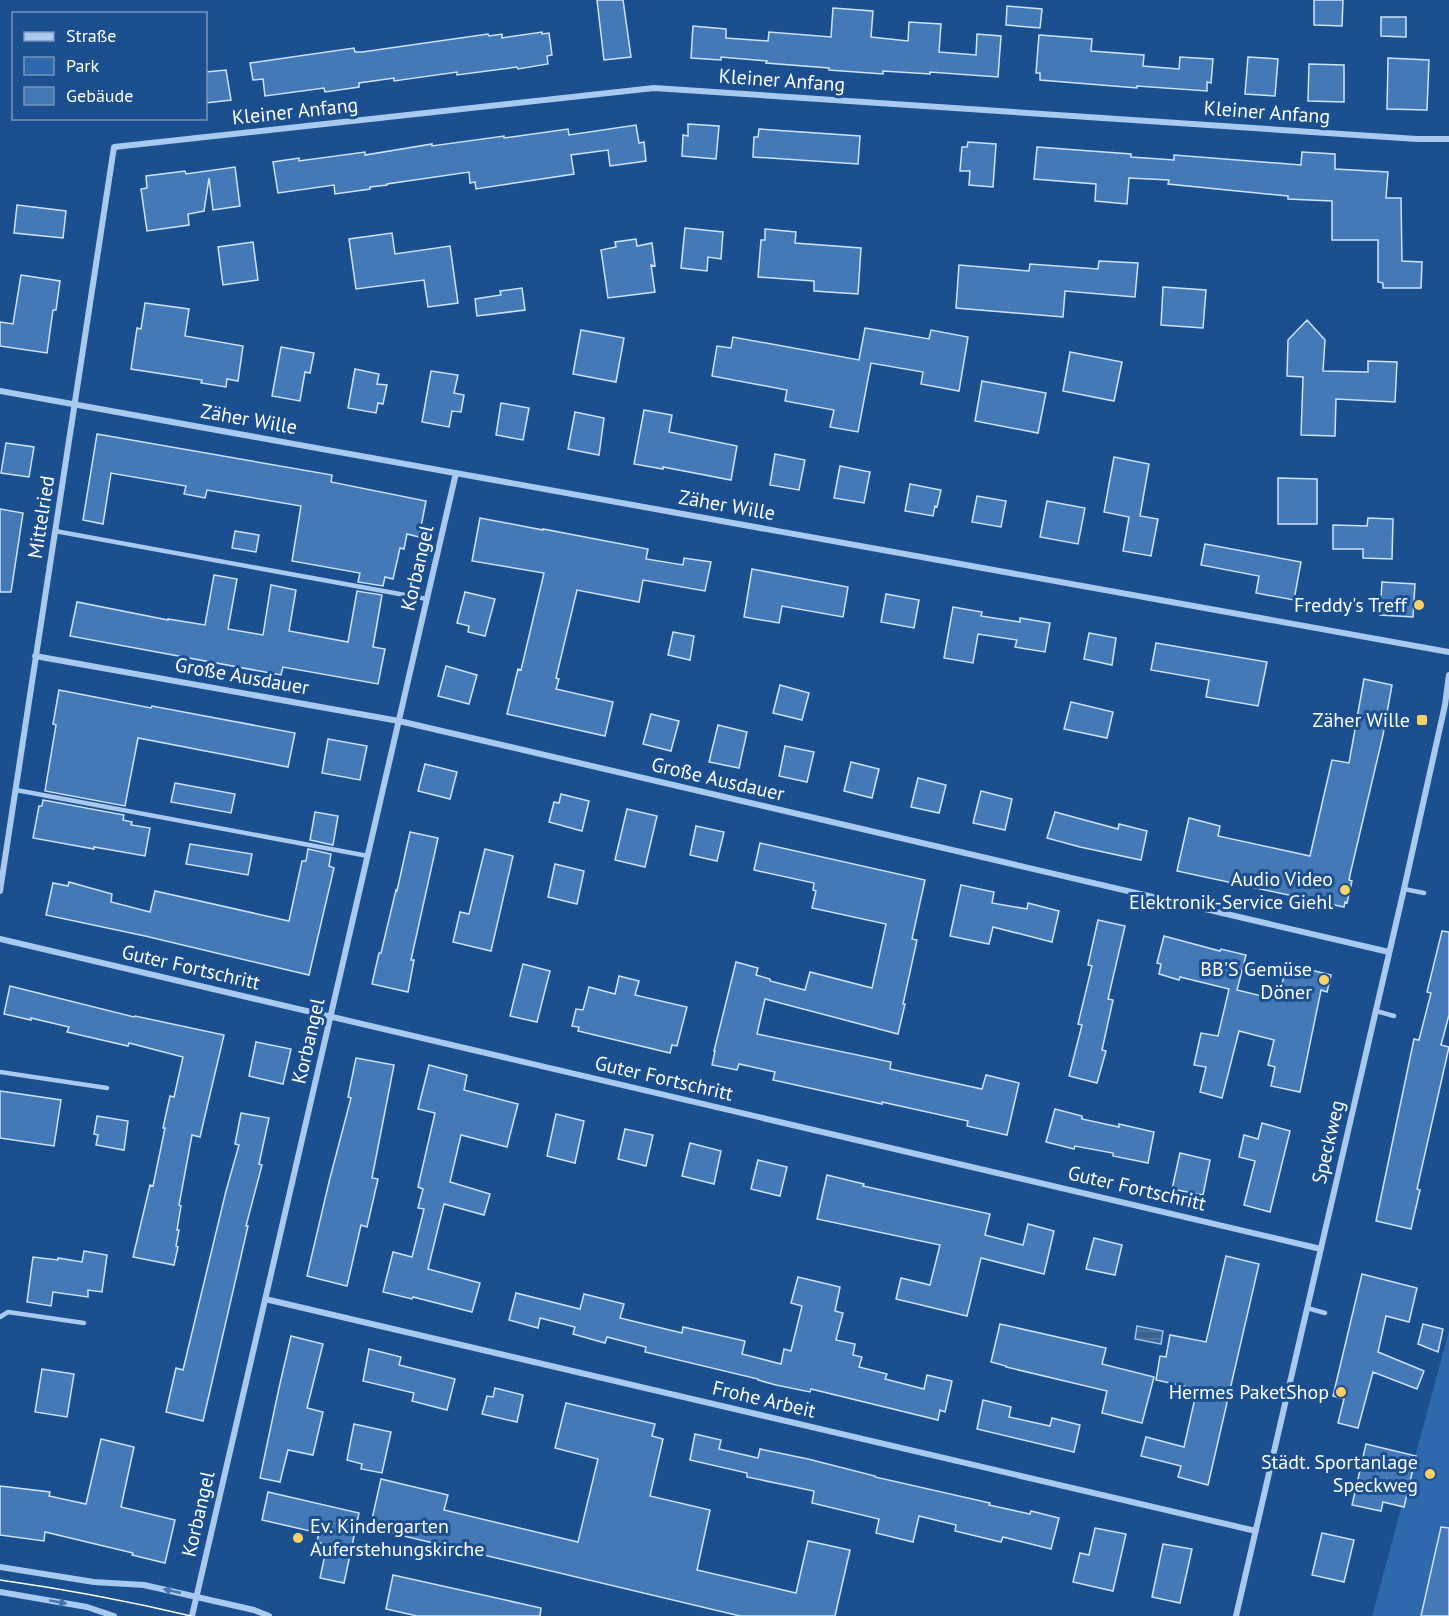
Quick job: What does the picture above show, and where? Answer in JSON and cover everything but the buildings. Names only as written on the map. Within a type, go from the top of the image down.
[{"type":"street","name":"Kleiner Anfang","points":[[114,147],[654,88],[1417,139],[1449,139]]},
{"type":"street","name":"Mittelried","points":[[0,891],[114,147]]},
{"type":"street","name":"Zäher Wille","points":[[0,391],[1449,652]]},
{"type":"street","name":"Korbangel","points":[[192,1616],[456,473]]},
{"type":"street","name":"Große Ausdauer","points":[[35,656],[399,721],[1389,952]]},
{"type":"street","name":"Speckweg","points":[[1236,1616],[1447,705],[1449,675]]},
{"type":"street","name":"Guter Fortschritt","points":[[0,939],[1321,1249]]},
{"type":"street","name":"Frohe Arbeit","points":[[265,1299],[1256,1531]]},
{"type":"street","points":[[0,1567],[94,1582],[144,1585],[254,1610],[269,1616]]},
{"type":"street","points":[[0,1592],[87,1607],[114,1616]]},
{"type":"lane","points":[[55,531],[427,599]]},
{"type":"lane","points":[[15,790],[368,856]]},
{"type":"lane","points":[[1404,889],[1424,893]]},
{"type":"lane","points":[[1376,1011],[1394,1016]]},
{"type":"lane","points":[[0,1072],[107,1088]]},
{"type":"lane","points":[[1307,1308],[1325,1313]]},
{"type":"lane","points":[[0,1317],[8,1312],[84,1323]]},
{"type":"green space","name":"Städt. Sportanlage Speckweg","points":[[1449,1331],[1449,1616],[1372,1616]]},
{"type":"shaded area","points":[[1137,1326],[1163,1331],[1161,1344],[1135,1339]]},
{"type":"tram line","points":[[0,1580],[144,1605],[191,1616]]},
{"type":"place","name":"Freddy's Treff","points":[[1419,605]]},
{"type":"place","name":"Zäher Wille","points":[[1422,720]]},
{"type":"place","name":"Audio Video Elektronik-Service Giehl","points":[[1345,890]]},
{"type":"place","name":"BB'S Gemüse Döner","points":[[1324,980]]},
{"type":"place","name":"Hermes PaketShop","points":[[1341,1392]]},
{"type":"place","name":"Städt. Sportanlage Speckweg","points":[[1430,1474]]},
{"type":"place","name":"Ev. Kindergarten Auferstehungskirche","points":[[298,1538]]}]
